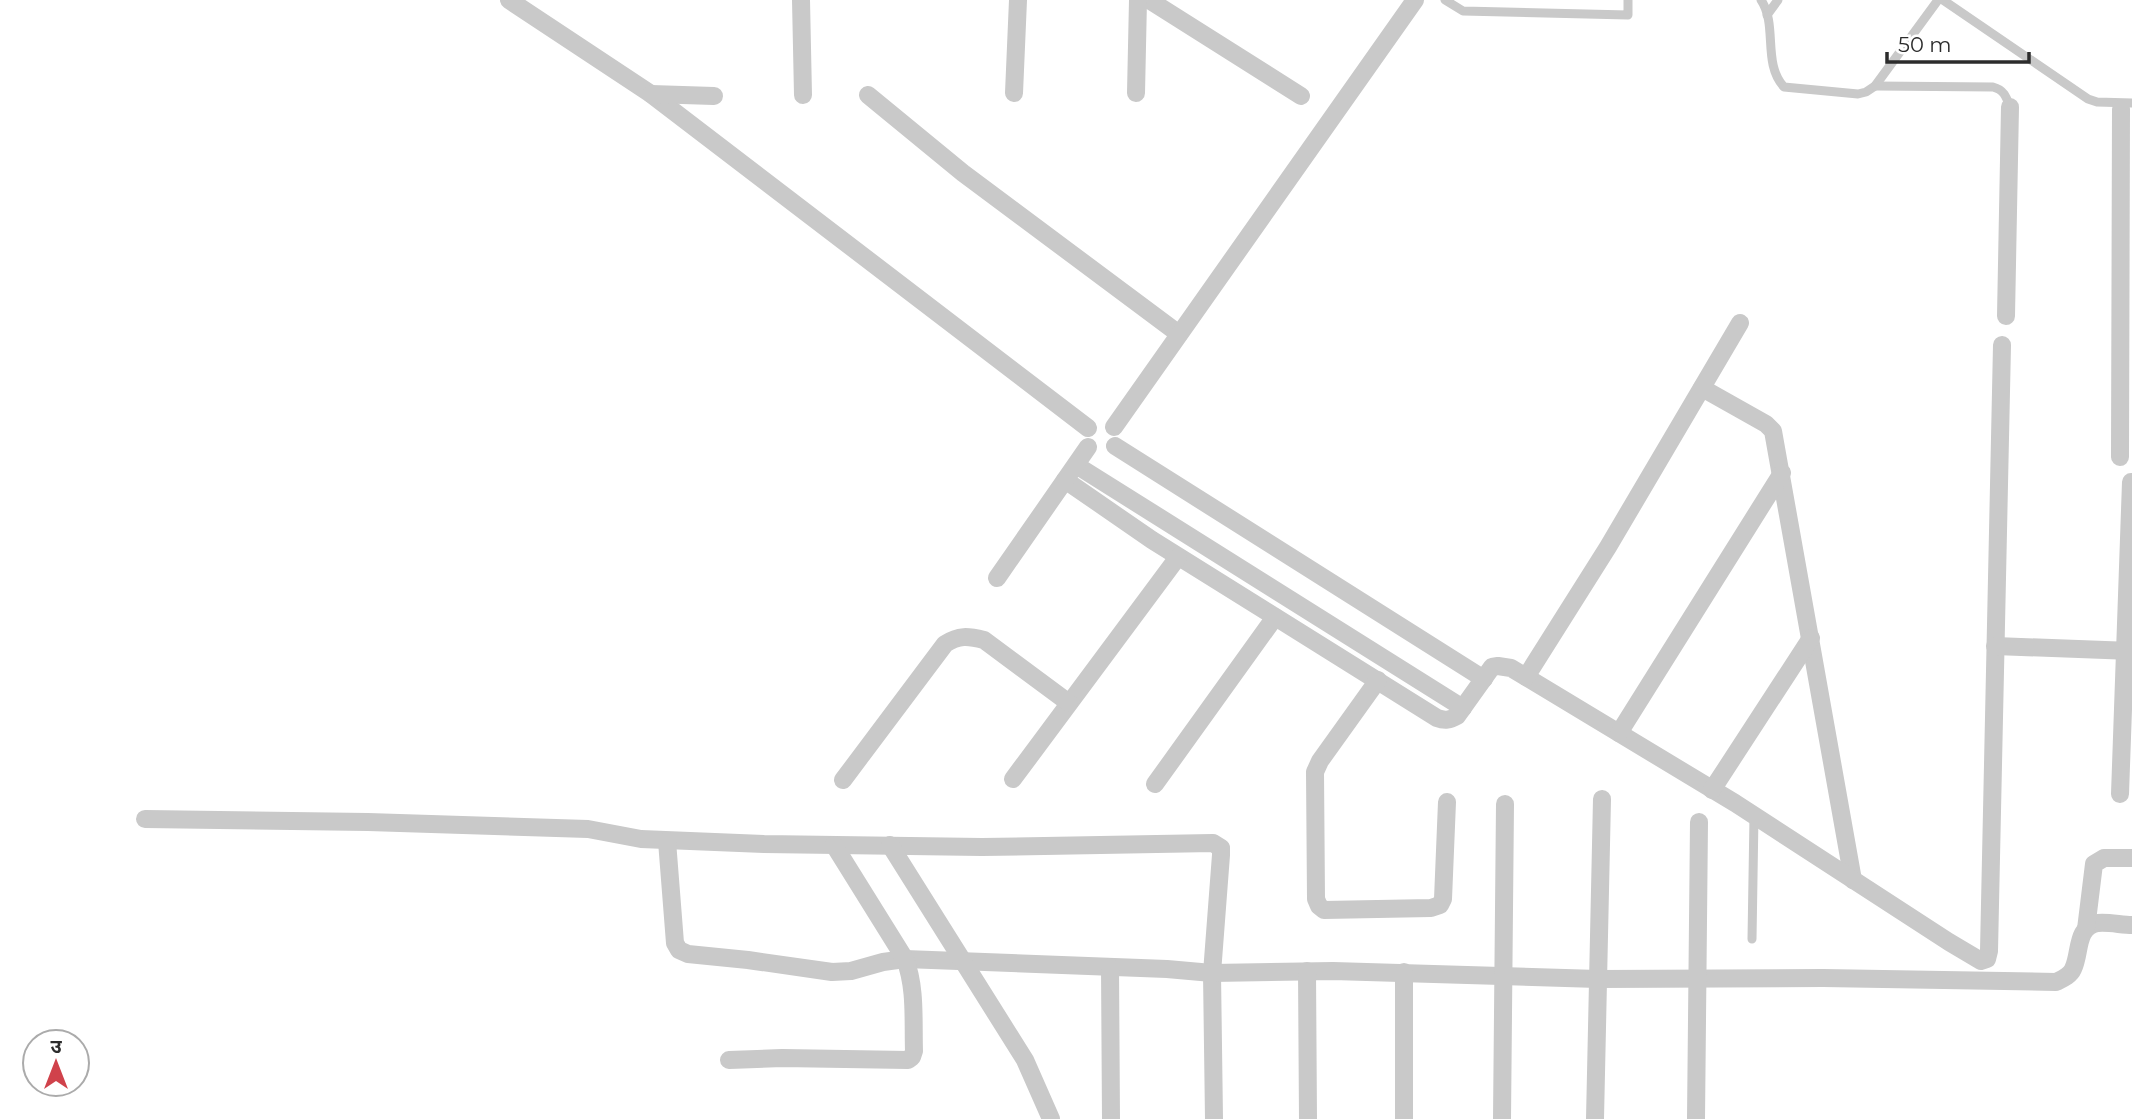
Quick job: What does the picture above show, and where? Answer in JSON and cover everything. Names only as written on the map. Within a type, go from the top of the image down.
[{"type":"street","points":[[509,0],[530,6],[651,94],[1088,428]]},
{"type":"street","points":[[802,0],[803,95]]},
{"type":"street","points":[[1014,93],[1018,0]]},
{"type":"street","points":[[1136,93],[1138,0]]},
{"type":"street","points":[[1149,0],[1301,96]]},
{"type":"street","points":[[1114,427],[1415,0]]},
{"type":"street","points":[[651,94],[714,96]]},
{"type":"street","points":[[868,94],[963,173],[1179,334]]},
{"type":"street","points":[[2120,457],[2126,404],[2127,106]]},
{"type":"street","points":[[2006,316],[2010,107]]},
{"type":"street","points":[[1526,677],[1608,547],[1740,323]]},
{"type":"street","points":[[1070,473],[1178,557],[1437,718],[1451,720],[1457,716],[1492,667],[1511,668],[1754,816],[1981,961],[1987,959],[1989,951],[2002,345]]},
{"type":"street","points":[[1702,388],[1766,424],[1773,431],[1853,880]]},
{"type":"street","points":[[1096,422],[1105,422],[1114,427],[1118,436],[1115,446],[1107,453],[1097,453],[1088,447],[1085,438],[1088,428],[1096,422]]},
{"type":"street","points":[[1115,446],[1484,679]]},
{"type":"street","points":[[997,578],[1088,447]]},
{"type":"street","points":[[1070,473],[1462,709]]},
{"type":"street","points":[[1619,733],[1782,473]]},
{"type":"street","points":[[2120,794],[2129,651],[2131,482]]},
{"type":"street","points":[[1013,779],[1178,557]]},
{"type":"street","points":[[1154,783],[1275,617]]},
{"type":"street","points":[[843,780],[944,644],[955,638],[968,636],[984,640],[1069,704]]},
{"type":"street","points":[[1712,790],[1811,638]]},
{"type":"street","points":[[1995,646],[2129,651]]},
{"type":"street","points":[[1377,680],[1315,772],[1313,786],[1316,899],[1319,906],[1324,910],[1431,908],[1440,905],[1443,899],[1447,802]]},
{"type":"street","points":[[1595,1119],[1602,799]]},
{"type":"street","points":[[1502,1119],[1505,804]]},
{"type":"street","points":[[145,819],[587,829],[667,841],[834,845],[982,847],[1213,844],[1221,848],[1212,973],[1214,1119]]},
{"type":"street","points":[[1696,1119],[1699,822]]},
{"type":"street","points":[[667,841],[675,943],[680,950],[688,954],[832,972],[851,971],[905,959],[1212,973],[1405,972],[1598,979],[2056,982],[2073,970],[2082,934],[2086,929],[2097,923],[2132,925]]},
{"type":"street","points":[[729,1060],[908,1060],[912,1057],[913,988],[905,959],[834,845]]},
{"type":"street","points":[[890,845],[1025,1060],[1051,1119]]},
{"type":"street","points":[[2086,929],[2094,864],[2104,858],[2132,858]]},
{"type":"street","points":[[1110,967],[1111,1119]]},
{"type":"street","points":[[1307,971],[1308,1119]]},
{"type":"street","points":[[1404,1119],[1405,972]]},
{"type":"lane","points":[[1445,0],[1463,11],[1628,15],[1629,0]]},
{"type":"lane","points":[[1760,0],[1767,15],[1774,73],[1784,87],[1858,94],[1875,86],[1993,87],[2006,94],[2010,107]]},
{"type":"lane","points":[[1767,15],[1778,0]]},
{"type":"lane","points":[[1875,86],[1941,0],[2088,99],[2127,106]]},
{"type":"lane","points":[[1752,939],[1754,816]]}]
